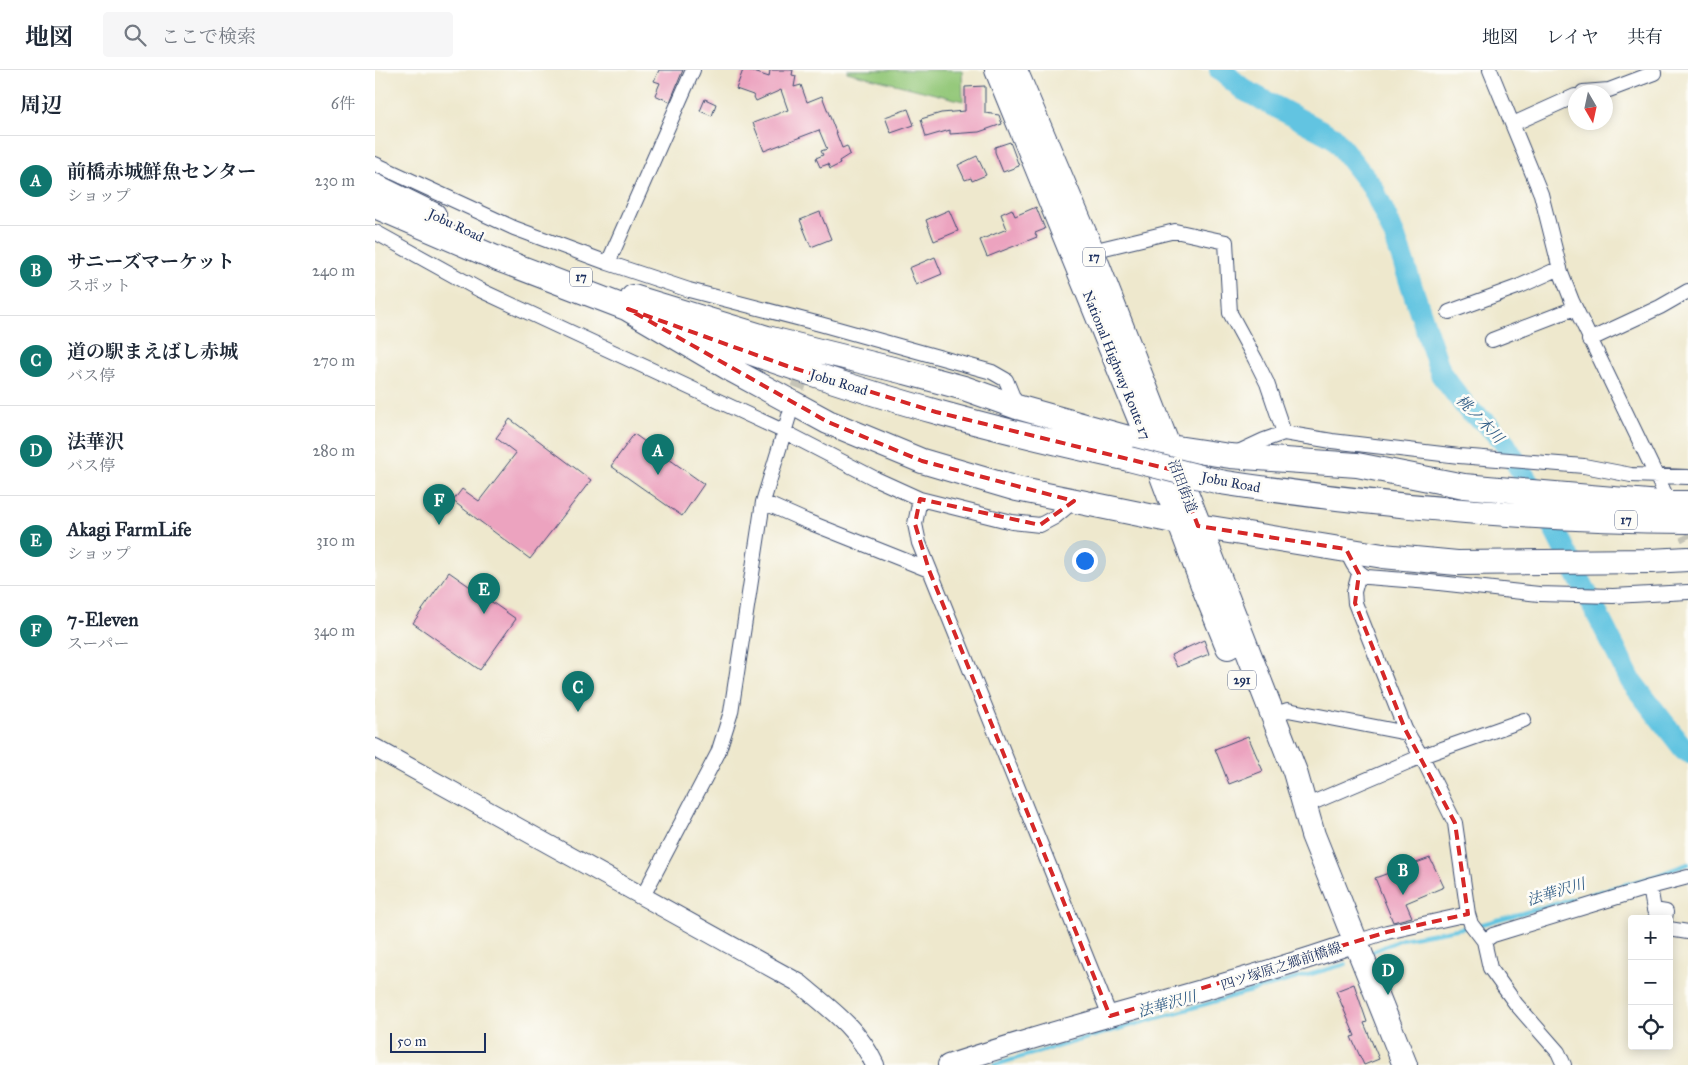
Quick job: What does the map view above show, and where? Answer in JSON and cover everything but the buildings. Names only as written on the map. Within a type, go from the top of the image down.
[{"type":"highway","name":"National Highway Route 17","points":[[997,70],[1159,445]]},
{"type":"highway","name":"National Highway Route 17","points":[[1015,70],[1092,251],[1159,445],[1189,524]]},
{"type":"highway","name":"Jobu Road","points":[[375,186],[463,230],[631,303],[787,366],[945,414],[1015,433],[1220,482],[1304,495],[1373,504],[1517,516],[1564,519],[1688,521]]},
{"type":"highway","name":"Jobu Road","points":[[375,206],[498,259],[631,303]]},
{"type":"highway","points":[[631,303],[905,372],[964,388],[1017,407],[1159,445],[1230,456],[1357,465],[1464,486],[1660,502],[1678,501]]},
{"type":"highway","points":[[631,303],[724,365],[828,422],[922,461],[1017,489],[1189,524],[1383,556],[1457,563],[1688,558]]},
{"type":"highway","name":"291","points":[[1189,524],[1295,772],[1313,835],[1405,1065]]},
{"type":"highway","name":"291","points":[[1189,524],[1203,588],[1289,790],[1313,835]]},
{"type":"main road","name":"四ツ塚原之郷前橋線","points":[[948,1065],[1224,984],[1355,942]]},
{"type":"street","points":[[608,263],[693,70]]},
{"type":"street","points":[[1490,70],[1541,194],[1560,268],[1575,308],[1657,477],[1678,501]]},
{"type":"street","points":[[1613,88],[1654,73]]},
{"type":"street","points":[[1513,124],[1568,99]]},
{"type":"street","points":[[375,164],[514,228],[608,263],[689,290],[992,372],[1006,380],[1017,407]]},
{"type":"street","points":[[1092,251],[1175,231],[1226,242],[1230,313],[1267,383],[1284,433]]},
{"type":"street","points":[[375,232],[480,290],[783,431],[876,479],[921,499],[1012,522],[1040,525],[1055,517],[1074,501]]},
{"type":"street","points":[[1449,312],[1520,286],[1560,268]]},
{"type":"street","points":[[1589,340],[1660,307],[1688,291]]},
{"type":"street","points":[[1492,340],[1575,308]]},
{"type":"street","points":[[816,340],[820,324]]},
{"type":"street","points":[[643,896],[718,753],[731,712],[763,502],[789,416]]},
{"type":"street","points":[[1230,456],[1284,433],[1332,441],[1459,456],[1584,466],[1631,475],[1688,477]]},
{"type":"street","points":[[921,499],[915,524],[919,543],[1110,1016]]},
{"type":"street","points":[[763,502],[929,570]]},
{"type":"street","points":[[1346,549],[1359,574],[1367,577],[1539,594],[1643,595],[1688,592]]},
{"type":"street","points":[[1359,574],[1354,592],[1355,603],[1407,733],[1421,756],[1455,823],[1471,924],[1484,941],[1490,968],[1516,1004],[1558,1052],[1564,1065]]},
{"type":"street","points":[[1272,715],[1288,710],[1407,733]]},
{"type":"street","points":[[1305,806],[1421,756],[1524,720]]},
{"type":"street","points":[[375,748],[799,983],[847,1023],[870,1054],[875,1065]]},
{"type":"street","points":[[1484,941],[1493,935],[1688,877]]},
{"type":"street","points":[[1650,887],[1654,910],[1666,912],[1666,915]]},
{"type":"street","points":[[1355,942],[1387,932],[1468,914]]},
{"type":"street","points":[[1673,930],[1688,932]]},
{"type":"highlighted area","points":[[628,309],[787,366],[936,412],[1177,471],[1198,526],[1346,549],[1359,574],[1355,603],[1405,729],[1455,823],[1468,914],[1387,932],[1110,1016],[929,570],[915,524],[920,499],[1040,525],[1074,501],[922,461],[828,422]]},
{"type":"green space","points":[[847,70],[962,70],[963,101],[847,72]]},
{"type":"waterway","name":"桃ノ木川","points":[[1220,70],[1244,90],[1333,137],[1373,188],[1395,237],[1441,374],[1469,411],[1486,423],[1503,441],[1543,507],[1631,681],[1688,752]]},
{"type":"waterway","name":"法華沢川","points":[[1475,926],[1652,877],[1688,864]]},
{"type":"waterway","name":"法華沢川","points":[[1372,952],[1402,939],[1468,927]]},
{"type":"waterway","name":"法華沢川","points":[[994,1065],[1346,964]]},
{"type":"tunnel","points":[[791,408],[807,364]]},
{"type":"tunnel","points":[[1676,516],[1688,539]]},
{"type":"place","name":"前橋赤城鮮魚センター","points":[[658,475]]},
{"type":"place","name":"7-Eleven","points":[[439,525]]},
{"type":"place","name":"Akagi FarmLife","points":[[484,614]]},
{"type":"place","name":"道の駅まえばし赤城","points":[[578,712]]},
{"type":"place","name":"サニーズマーケット","points":[[1403,895]]},
{"type":"place","name":"法華沢","points":[[1388,995]]}]
